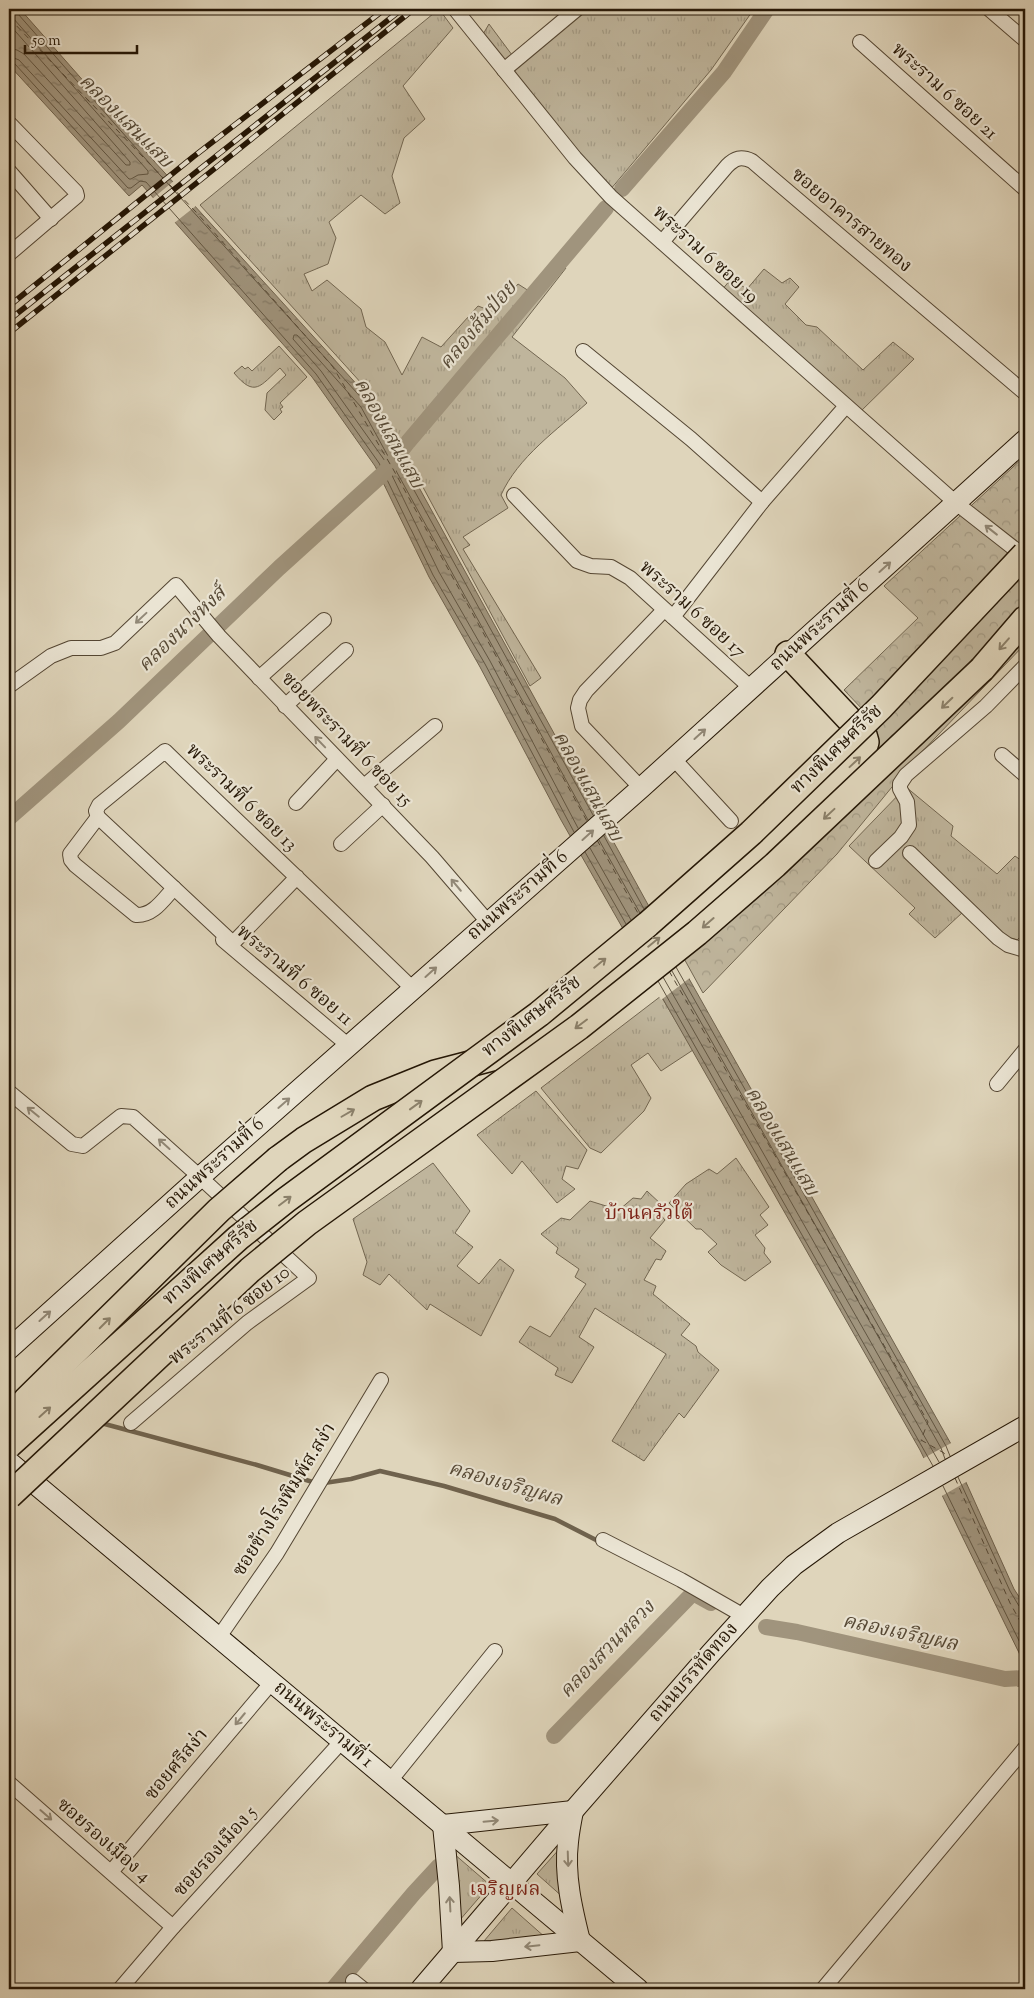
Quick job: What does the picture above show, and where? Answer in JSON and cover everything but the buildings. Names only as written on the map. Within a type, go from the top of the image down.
[{"type":"highway","name":"ทางพิเศษศรีรัช","points":[[9,1445],[238,1238],[286,1200],[539,1014],[648,924],[751,833],[881,707],[1025,555]]},
{"type":"highway","name":"ทางพิเศษศรีรัช","points":[[9,1496],[250,1270],[307,1223],[579,1027],[697,933],[775,864],[934,716],[982,669],[1025,619]]},
{"type":"highway","points":[[9,1419],[219,1210],[278,1159],[312,1135],[374,1098],[428,1076],[500,1056],[519,1046],[602,984],[702,902],[769,843],[862,755],[866,742],[864,734],[788,654]]},
{"type":"main road","name":"ถนนพระรามที่ 6","points":[[9,1349],[200,1177],[640,789],[1025,440]]},
{"type":"main road","name":"ถนนบรรทัดทอง","points":[[421,1989],[573,1811],[776,1582],[838,1533],[1025,1426]]},
{"type":"main road","name":"ถนนพระรามที่ 1","points":[[9,1462],[638,1989]]},
{"type":"main road","points":[[573,1811],[568,1841],[569,1880],[572,1908],[580,1941],[492,1951],[452,1952],[449,1886],[443,1825],[573,1811]]},
{"type":"street","name":"พระราม 6 ซอย 19","points":[[455,9],[575,158],[611,197],[956,503],[1025,555]]},
{"type":"street","points":[[504,70],[577,9]]},
{"type":"street","points":[[990,9],[1025,40]]},
{"type":"street","name":"พระราม 6 ซอย 21","points":[[860,42],[1025,189]]},
{"type":"street","points":[[9,123],[78,196],[9,254]]},
{"type":"street","name":"ซอยอาคารสายทอง","points":[[662,242],[727,166],[733,160],[744,157],[752,161],[1025,393]]},
{"type":"street","points":[[9,171],[51,219]]},
{"type":"street","points":[[583,351],[691,440],[762,502]]},
{"type":"street","points":[[640,789],[582,726],[578,708],[580,700],[586,691],[668,613],[846,406]]},
{"type":"street","name":"พระราม 6 ซอย 17","points":[[514,495],[577,561],[591,566],[611,568],[624,574],[751,688]]},
{"type":"street","name":"ซอยพระรามที่ 6 ซอย 15","points":[[9,686],[51,656],[71,648],[101,648],[115,642],[176,585],[219,636],[432,857],[488,922]]},
{"type":"street","points":[[259,678],[324,620]]},
{"type":"street","points":[[285,706],[346,650]]},
{"type":"street","points":[[876,861],[901,837],[910,825],[907,802],[900,789],[900,784],[906,775],[986,706],[1025,666]]},
{"type":"street","points":[[364,786],[434,726]]},
{"type":"street","name":"พระรามที่ 6 ซอย 13","points":[[297,877],[234,943],[98,818],[96,811],[98,805],[165,751],[297,877],[413,989]]},
{"type":"street","points":[[1002,755],[1025,775]]},
{"type":"street","points":[[673,758],[731,820]]},
{"type":"street","points":[[296,803],[337,759]]},
{"type":"street","points":[[341,844],[383,805]]},
{"type":"street","name":"พระรามที่ 6 ซอย 13","points":[[98,818],[70,854],[71,860],[75,865],[136,915],[145,916],[174,888]]},
{"type":"street","points":[[910,853],[998,938],[1008,945],[1025,950]]},
{"type":"street","name":"พระรามที่ 6 ซอย 11","points":[[215,933],[348,1046]]},
{"type":"street","points":[[997,1084],[1025,1050]]},
{"type":"street","points":[[9,1092],[72,1144],[83,1146],[121,1116],[132,1117],[200,1177]]},
{"type":"street","name":"พระรามที่ 6 ซอย 10","points":[[131,1423],[247,1322],[309,1278],[200,1177]]},
{"type":"street","name":"ซอยข้างโรงพิมพ์ส.สง่า","points":[[219,1637],[277,1553],[381,1380]]},
{"type":"street","points":[[603,1540],[681,1580],[744,1616]]},
{"type":"street","points":[[390,1781],[495,1651]]},
{"type":"street","name":"ซอยศรีสง่า","points":[[111,1872],[272,1682]]},
{"type":"street","name":"ซอยรองเมือง 5","points":[[120,1989],[173,1927],[342,1740]]},
{"type":"street","points":[[823,1989],[1025,1748]]},
{"type":"street","name":"ซอยรองเมือง 4","points":[[9,1783],[173,1927]]},
{"type":"green space","points":[[439,9],[453,28],[403,86],[425,119],[404,138],[392,176],[400,203],[385,214],[361,195],[329,222],[336,238],[328,264],[304,274],[312,291],[327,280],[361,309],[366,327],[385,342],[402,375],[422,337],[441,347],[478,306],[494,312],[518,284],[529,291],[399,447],[372,395],[200,205]]},
{"type":"green space","points":[[569,9],[754,9],[711,70],[610,190],[482,36],[489,24],[515,59]]},
{"type":"green space","points":[[561,263],[566,268],[512,337],[565,378],[587,403],[539,445],[517,468],[501,495],[508,508],[463,537],[470,545],[463,549],[541,678],[530,686],[403,450]]},
{"type":"green space","points":[[764,269],[782,283],[790,278],[799,287],[785,304],[806,325],[817,327],[863,370],[893,342],[914,359],[859,413],[721,291],[731,279],[747,289]]},
{"type":"green space","points":[[279,346],[307,377],[280,403],[283,407],[280,409],[282,412],[274,420],[265,410],[267,393],[286,375],[280,368],[262,384],[253,387],[241,381],[234,373],[242,366],[245,369],[248,367],[252,371]]},
{"type":"green space","points":[[1025,456],[1025,644],[915,759],[837,854],[703,993],[654,904],[865,712],[844,690],[918,618],[884,586]]},
{"type":"green space","points":[[906,787],[953,826],[951,836],[997,874],[1015,856],[1025,863],[1025,932],[1017,940],[1005,936],[910,846],[903,855],[963,912],[935,938],[909,914],[915,908],[849,846]]},
{"type":"green space","points":[[661,996],[693,1050],[661,1071],[648,1053],[631,1065],[651,1098],[644,1111],[601,1153],[590,1148],[541,1088]]},
{"type":"green space","points":[[536,1091],[587,1150],[578,1169],[566,1166],[562,1179],[575,1189],[557,1203],[522,1161],[512,1174],[477,1135]]},
{"type":"green space","points":[[736,1158],[769,1207],[760,1215],[768,1225],[755,1235],[765,1248],[764,1253],[771,1262],[745,1281],[721,1265],[708,1252],[717,1244],[701,1229],[696,1229],[669,1203],[686,1184],[709,1169],[717,1174]]},
{"type":"green space","points":[[433,1163],[470,1211],[455,1233],[473,1247],[457,1266],[479,1284],[500,1259],[514,1270],[481,1336],[430,1304],[427,1310],[389,1274],[380,1285],[363,1275],[367,1262],[353,1219]]},
{"type":"green space","points":[[647,1191],[663,1206],[659,1213],[665,1220],[650,1238],[666,1251],[661,1260],[656,1259],[644,1280],[656,1286],[653,1294],[690,1324],[681,1335],[696,1346],[698,1352],[719,1370],[684,1418],[679,1413],[644,1461],[612,1441],[666,1354],[595,1308],[579,1337],[594,1347],[572,1383],[555,1375],[558,1368],[519,1342],[530,1326],[550,1337],[586,1284],[575,1277],[579,1269],[556,1253],[558,1248],[541,1234],[561,1218],[570,1220],[590,1201],[619,1210],[633,1198],[641,1199]]},
{"type":"green space","points":[[562,1846],[565,1899],[537,1874]]},
{"type":"green space","points":[[453,1853],[490,1885],[459,1921]]},
{"type":"green space","points":[[512,1908],[546,1938],[484,1941]]},
{"type":"water","name":"คลองแสนแสบ","points":[[9,9],[20,9],[154,161],[371,400],[674,952],[951,1444],[965,1480],[1014,1589],[1025,1606],[1025,1686],[1017,1686],[1024,1663],[920,1450],[561,820],[480,667],[429,577],[375,466],[312,377],[142,185],[129,196],[9,65]]},
{"type":"pier","points":[[175,180],[197,205],[173,224],[152,199]]},
{"type":"pier","points":[[622,933],[676,951],[691,977],[661,1000]]},
{"type":"pier","points":[[953,1442],[968,1481],[940,1497],[922,1459]]},
{"type":"waterway","name":"คลองส้มป่อย","points":[[622,189],[724,72],[767,9]]},
{"type":"waterway","name":"คลองนางหงส์","points":[[9,818],[119,721],[279,568],[385,472],[408,442],[606,208]]},
{"type":"waterway","name":"คลองเจริญผล","points":[[101,1423],[316,1483]]},
{"type":"waterway","name":"คลองเจริญผล","points":[[324,1483],[351,1479],[380,1471],[444,1486],[555,1519],[600,1542]]},
{"type":"waterway","name":"คลองสวนหลวง","points":[[554,1736],[693,1593],[711,1603]]},
{"type":"waterway","name":"คลองเจริญผล","points":[[766,1627],[797,1632],[1005,1679],[1025,1678]]},
{"type":"waterway","name":"คลองสวนหลวง","points":[[333,1989],[439,1866]]},
{"type":"ferry route","points":[[9,18],[196,212],[333,367],[393,469],[588,823]]},
{"type":"ferry route","points":[[597,840],[639,915]]},
{"type":"ferry route","points":[[669,971],[928,1422],[921,1440],[944,1453],[947,1461]]},
{"type":"ferry route","points":[[955,1478],[1010,1603],[1025,1630]]},
{"type":"railway","points":[[9,306],[193,157],[385,9]]},
{"type":"railway","points":[[9,320],[402,9]]},
{"type":"railway","points":[[9,333],[414,9]]},
{"type":"district","name":"บ้านครัวใต้","points":[[649,1214]]},
{"type":"district","name":"เจริญผล","points":[[505,1890]]}]
